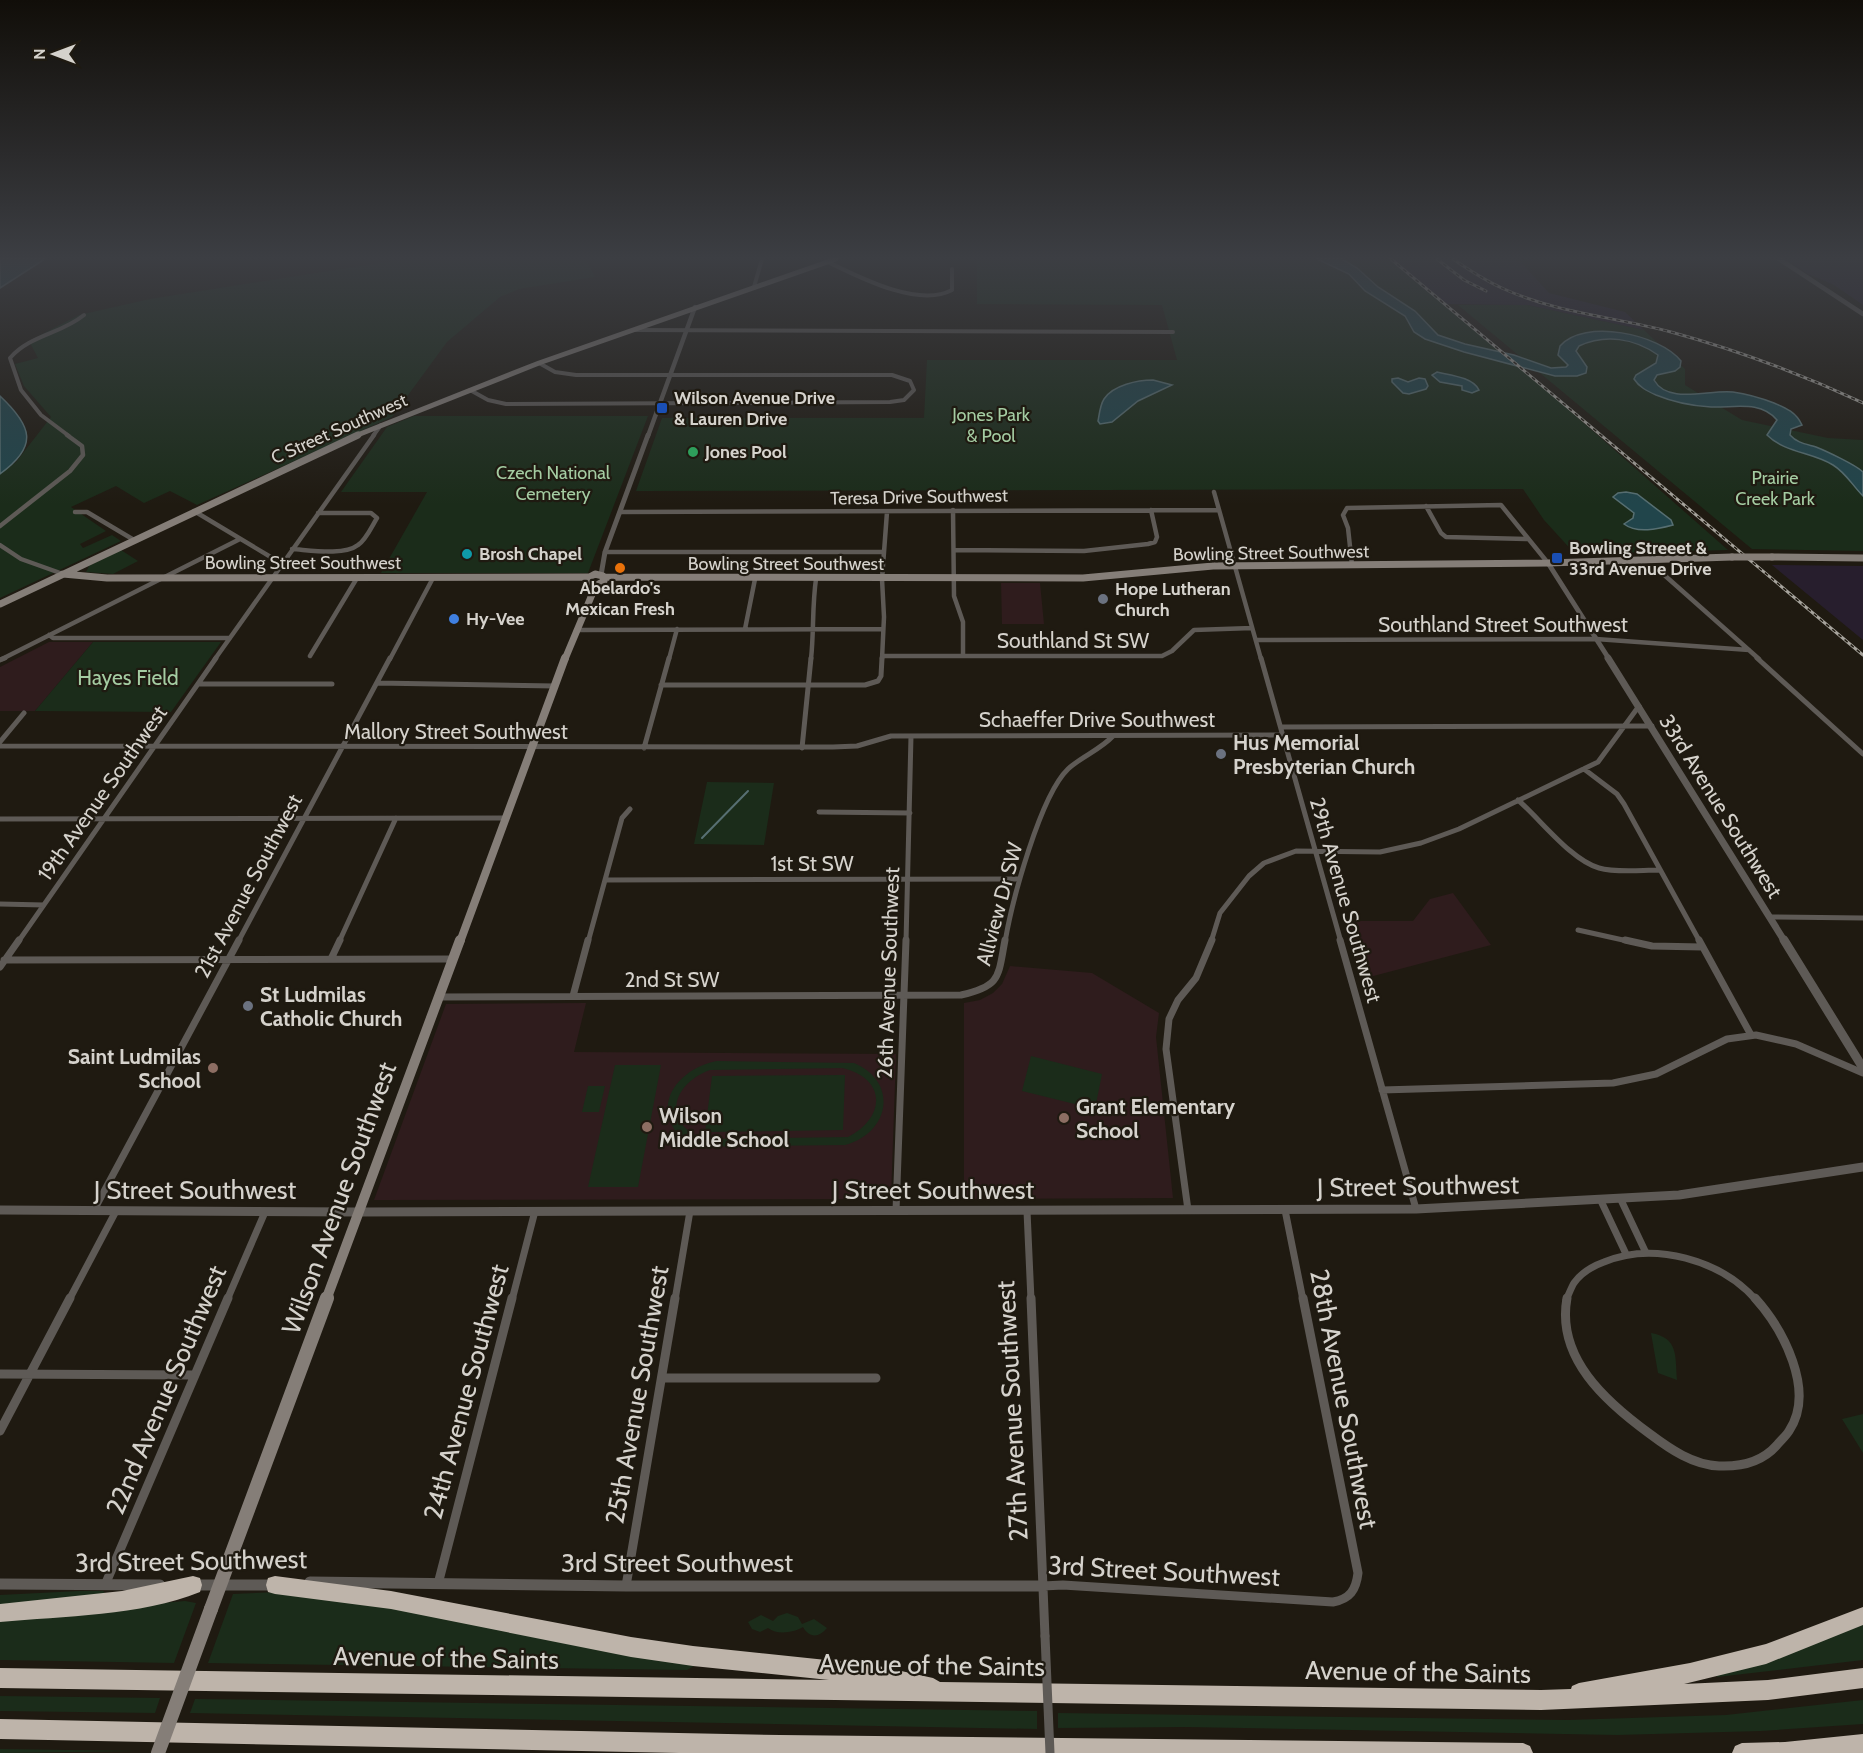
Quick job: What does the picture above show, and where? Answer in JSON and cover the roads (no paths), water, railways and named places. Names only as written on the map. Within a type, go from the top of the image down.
[{"type":"highway","points":[[0,1613],[137,1598],[193,1585]]},
{"type":"highway","points":[[275,1585],[391,1600],[672,1653],[874,1675],[951,1693]]},
{"type":"highway","points":[[1541,1700],[1690,1673],[1766,1654],[1863,1616]]},
{"type":"highway","name":"Avenue of the Saints","points":[[0,1678],[1541,1700],[1768,1690],[1863,1678]]},
{"type":"highway","points":[[0,1729],[780,1744],[1523,1753]]},
{"type":"highway","points":[[721,1753],[780,1744]]},
{"type":"highway","points":[[1742,1753],[1785,1752],[1863,1744]]},
{"type":"main road","name":"C Street Southwest","points":[[0,604],[193,511],[381,425],[600,341]]},
{"type":"main road","name":"Bowling Street Southwest","points":[[63,574],[90,578],[595,580],[644,578],[1092,578],[1187,568],[1235,566],[1548,563],[1732,557],[1863,558]]},
{"type":"main road","name":"Wilson Avenue Southwest","points":[[158,1753],[595,580]]},
{"type":"street","points":[[0,526],[70,471],[82,455],[82,446],[48,423],[21,390],[10,358],[33,341]]},
{"type":"street","points":[[595,580],[682,341]]},
{"type":"street","points":[[470,390],[488,400],[506,404],[890,402],[904,400],[912,394],[914,388],[910,381],[892,375],[571,375],[551,370],[539,363]]},
{"type":"street","name":"19th Avenue Southwest","points":[[0,967],[2,960],[44,905],[284,560],[381,425]]},
{"type":"street","name":"29th Avenue Southwest","points":[[1214,492],[1416,1209]]},
{"type":"street","points":[[1352,566],[1347,551],[1350,534],[1343,515],[1347,508],[1426,506],[1501,505],[1548,563]]},
{"type":"street","points":[[1426,506],[1441,533],[1446,537],[1527,539]]},
{"type":"street","points":[[953,510],[954,596],[963,622],[963,656]]},
{"type":"street","points":[[954,550],[1084,551],[1148,544],[1155,542],[1157,537],[1151,510]]},
{"type":"street","name":"Teresa Drive Southwest","points":[[620,512],[1219,510]]},
{"type":"street","points":[[193,511],[274,559],[284,560]]},
{"type":"street","points":[[75,512],[87,512],[134,540]]},
{"type":"street","points":[[661,685],[865,685],[878,681],[881,676],[882,579],[887,512]]},
{"type":"street","points":[[292,549],[340,550],[355,547],[359,545],[377,518],[371,513],[318,513]]},
{"type":"street","points":[[2,657],[240,539]]},
{"type":"street","points":[[0,545],[21,559],[63,574]]},
{"type":"street","points":[[605,552],[884,552]]},
{"type":"street","name":"33rd Avenue Southwest","points":[[1548,563],[1652,726],[1863,1068]]},
{"type":"street","points":[[1662,573],[1676,583],[1863,754]]},
{"type":"street","name":"21st Avenue Southwest","points":[[94,1210],[433,578]]},
{"type":"street","points":[[310,656],[357,579]]},
{"type":"street","points":[[745,629],[755,579]]},
{"type":"street","points":[[802,748],[814,629],[813,598],[816,579]]},
{"type":"street","points":[[577,628],[883,629]]},
{"type":"street","name":"Southland St SW","points":[[882,656],[1162,656],[1177,649],[1194,630],[1252,628]]},
{"type":"street","points":[[644,748],[676,629]]},
{"type":"street","points":[[49,635],[53,638],[230,638]]},
{"type":"street","name":"Southland Street Southwest","points":[[1257,640],[1596,639],[1749,650]]},
{"type":"street","points":[[377,683],[555,686]]},
{"type":"street","points":[[198,684],[332,684]]},
{"type":"street","points":[[1188,1210],[1166,1049],[1169,1019],[1178,1000],[1196,978],[1208,953],[1220,913],[1249,876],[1264,863],[1296,851],[1380,852],[1421,843],[1459,829],[1598,762],[1639,706]]},
{"type":"street","points":[[0,744],[24,713]]},
{"type":"street","points":[[1281,727],[1652,726]]},
{"type":"street","name":"Schaeffer Drive Southwest","points":[[911,736],[1283,735]]},
{"type":"street","name":"Mallory Street Southwest","points":[[0,744],[154,747],[802,748],[847,747],[891,736],[911,736]]},
{"type":"street","name":"26th Avenue Southwest","points":[[896,1211],[911,736]]},
{"type":"street","name":"Allview Dr SW","points":[[904,995],[973,994],[991,985],[1000,968],[1012,903],[1019,879],[1047,802],[1057,782],[1077,761],[1106,744],[1113,736]]},
{"type":"street","points":[[1584,769],[1617,794],[1751,1035]]},
{"type":"street","points":[[1518,800],[1540,819],[1577,858],[1588,864],[1601,868],[1659,870]]},
{"type":"street","points":[[573,996],[622,818],[630,809]]},
{"type":"street","points":[[819,812],[910,813]]},
{"type":"street","points":[[331,959],[396,818]]},
{"type":"street","points":[[0,819],[506,818]]},
{"type":"street","name":"1st St SW","points":[[605,880],[1019,879]]},
{"type":"street","points":[[0,904],[44,905]]},
{"type":"street","points":[[1770,917],[1863,918]]},
{"type":"street","points":[[1578,930],[1652,946],[1702,947]]},
{"type":"street","points":[[2,960],[453,959]]},
{"type":"street","name":"2nd St SW","points":[[439,997],[904,995]]},
{"type":"street","points":[[1382,1090],[1613,1083],[1660,1073],[1708,1045],[1728,1037],[1751,1035],[1773,1037],[1797,1044],[1863,1073]]},
{"type":"street","name":"J Street Southwest","points":[[0,1210],[359,1212],[1416,1209],[1621,1200],[1701,1193],[1863,1167]]},
{"type":"street","points":[[1621,1200],[1646,1253]]},
{"type":"street","points":[[1601,1201],[1626,1254]]},
{"type":"street","name":"27th Avenue Southwest","points":[[1026,1210],[1050,1753]]},
{"type":"street","name":"28th Avenue Southwest","points":[[1285,1210],[1358,1573],[1357,1586],[1352,1595]]},
{"type":"street","points":[[0,1431],[116,1211]]},
{"type":"street","name":"24th Avenue Southwest","points":[[438,1584],[535,1211]]},
{"type":"street","name":"25th Avenue Southwest","points":[[626,1586],[690,1211]]},
{"type":"street","name":"22nd Avenue Southwest","points":[[105,1585],[265,1212]]},
{"type":"street","points":[[1646,1253],[1692,1260],[1734,1280],[1749,1291],[1780,1332],[1792,1359],[1797,1380],[1797,1403],[1791,1430],[1769,1455],[1749,1465],[1720,1467],[1691,1458],[1665,1445],[1623,1414],[1599,1392],[1580,1366],[1569,1337],[1566,1321],[1568,1293],[1582,1272],[1591,1265],[1626,1254],[1646,1253]]},
{"type":"street","points":[[0,1374],[194,1375]]},
{"type":"street","points":[[662,1378],[876,1378]]},
{"type":"street","name":"3rd Street Southwest","points":[[0,1584],[275,1585],[326,1582],[626,1586],[1063,1585],[1333,1602],[1344,1601],[1352,1595]]},
{"type":"water","points":[[1430,341],[1455,341],[1514,355],[1551,368],[1568,365],[1558,355],[1560,346],[1566,341],[1595,341],[1579,346],[1576,351],[1587,367],[1586,373],[1577,376],[1555,376]]},
{"type":"water","points":[[1623,341],[1657,343],[1671,351],[1681,361],[1680,367],[1675,371],[1657,375],[1654,380],[1660,388],[1669,392],[1679,394],[1738,393],[1764,399],[1787,409],[1797,417],[1802,425],[1791,429],[1790,435],[1793,438],[1833,455],[1863,472],[1863,496],[1838,468],[1816,457],[1790,449],[1767,435],[1777,420],[1763,410],[1746,406],[1690,405],[1662,397],[1644,388],[1634,379],[1636,375],[1656,363],[1658,355]]},
{"type":"water","points":[[1437,372],[1466,379],[1479,390],[1472,393],[1462,390],[1462,386],[1440,382],[1432,375]]},
{"type":"water","points":[[1398,378],[1408,382],[1419,378],[1425,379],[1428,386],[1426,389],[1409,394],[1403,393],[1392,382],[1392,379]]},
{"type":"water","points":[[1153,380],[1172,385],[1138,401],[1112,422],[1100,424],[1098,421],[1101,407],[1108,394],[1126,384]]},
{"type":"water","points":[[0,396],[19,417],[27,436],[26,445],[21,454],[0,474]]},
{"type":"water","points":[[1618,493],[1637,494],[1671,520],[1673,525],[1641,530],[1624,524],[1633,518],[1634,513],[1613,497]]},
{"type":"waterway","points":[[702,838],[748,791]]},
{"type":"railway","points":[[1489,341],[1863,655]]},
{"type":"railway","points":[[1700,341],[1816,382],[1863,403]]},
{"type":"place","name":"Wilson Avenue Drive & Lauren Drive","points":[[662,408]]},
{"type":"place","name":"Jones Pool","points":[[693,452]]},
{"type":"place","name":"Brosh Chapel","points":[[467,554]]},
{"type":"place","name":"Bowling Streeet & 33rd Avenue Drive","points":[[1557,558]]},
{"type":"place","name":"Abelardo's Mexican Fresh","points":[[620,568]]},
{"type":"place","name":"Hope Lutheran Church","points":[[1103,599]]},
{"type":"place","name":"Hy-Vee","points":[[454,619]]},
{"type":"place","name":"Hus Memorial Presbyterian Church","points":[[1221,754]]},
{"type":"place","name":"St Ludmilas Catholic Church","points":[[248,1006]]},
{"type":"place","name":"Saint Ludmilas School","points":[[213,1068]]},
{"type":"place","name":"Grant Elementary School","points":[[1064,1118]]},
{"type":"place","name":"Wilson Middle School","points":[[647,1127]]},
{"type":"park label","name":"Jones Park & Pool","points":[[991,425]]},
{"type":"park label","name":"Czech National Cemetery","points":[[553,483]]},
{"type":"park label","name":"Prairie Creek Park","points":[[1775,488]]},
{"type":"park label","name":"Hayes Field","points":[[128,677]]}]
